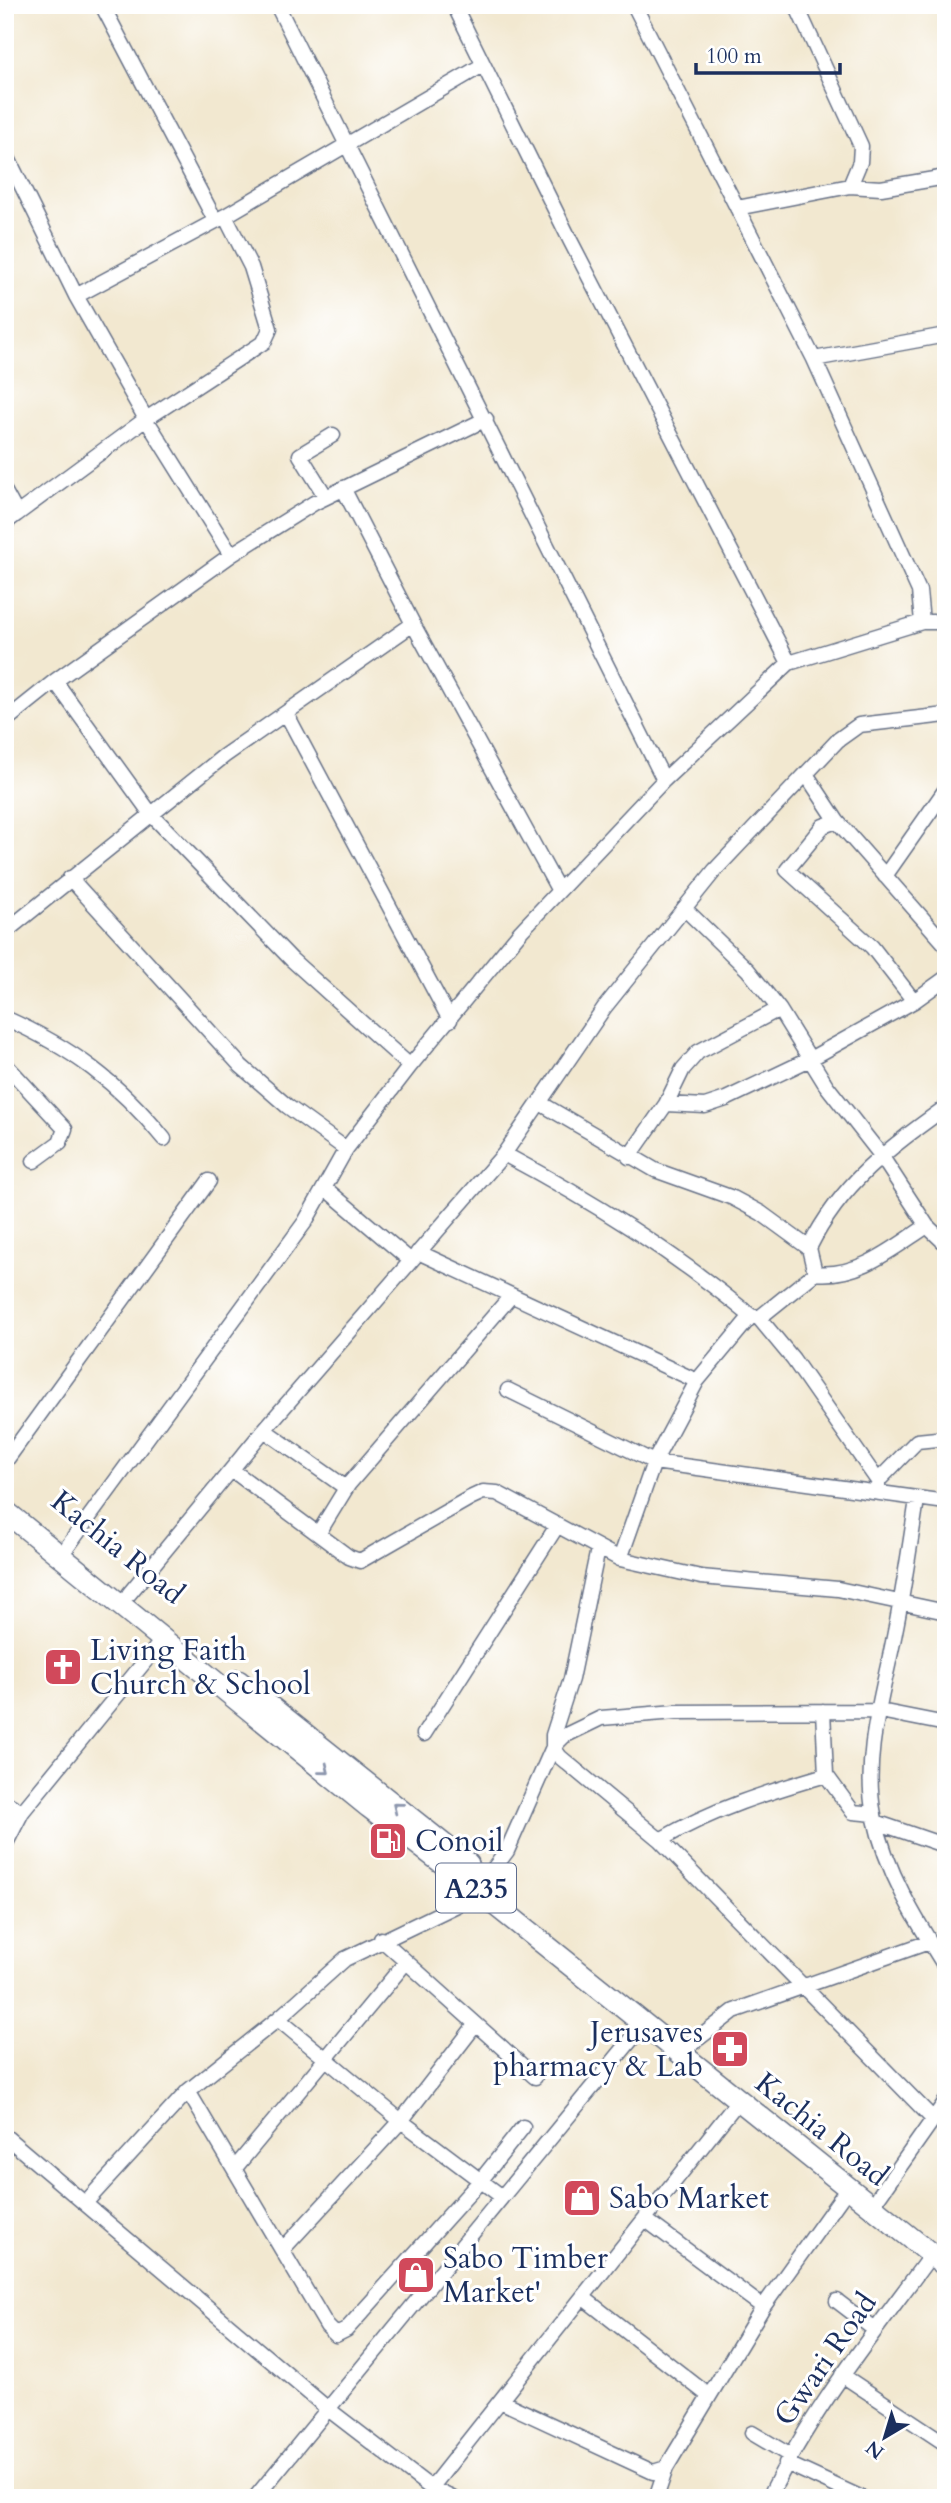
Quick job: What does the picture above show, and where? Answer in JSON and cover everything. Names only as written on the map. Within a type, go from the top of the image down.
[{"type":"highway","name":"Kachia Road","points":[[5,1495],[484,1886],[690,2045],[879,2196],[941,2257]]},
{"type":"highway","name":"Kachia Road","points":[[5,1511],[369,1807],[458,1865]]},
{"type":"highway","name":"Kachia Road","points":[[484,1886],[644,2024],[848,2188],[941,2257]]},
{"type":"street","points":[[5,492],[11,519],[146,419],[269,336],[270,329],[251,267],[220,218],[102,5]]},
{"type":"street","points":[[277,5],[664,780]]},
{"type":"street","points":[[454,5],[789,663]]},
{"type":"street","points":[[634,5],[814,359],[919,591],[922,622]]},
{"type":"street","points":[[796,5],[861,146],[860,162],[850,186]]},
{"type":"street","points":[[76,296],[220,218],[483,65]]},
{"type":"street","points":[[5,152],[76,296],[146,419],[231,555]]},
{"type":"street","points":[[737,208],[850,186],[881,188],[946,177]]},
{"type":"street","points":[[814,359],[946,335]]},
{"type":"street","points":[[5,722],[55,681],[231,555],[326,497],[486,419]]},
{"type":"street","points":[[326,497],[300,455],[333,435]]},
{"type":"street","points":[[343,488],[413,624],[559,891]]},
{"type":"street","points":[[68,1545],[202,1367],[326,1189],[346,1150],[410,1066],[521,931],[664,780],[789,663],[922,622],[946,622]]},
{"type":"street","points":[[5,932],[151,814],[286,713],[413,624]]},
{"type":"street","points":[[55,681],[151,814],[292,960],[410,1066]]},
{"type":"street","points":[[286,713],[450,1020]]},
{"type":"street","points":[[129,1594],[264,1430],[504,1154],[604,1008],[715,870],[838,740],[859,725],[946,715]]},
{"type":"street","points":[[806,774],[837,821],[946,945]]},
{"type":"street","points":[[885,876],[946,789]]},
{"type":"street","points":[[837,821],[823,826],[788,870],[872,947],[914,1000]]},
{"type":"street","points":[[70,878],[241,1066],[287,1106],[346,1150]]},
{"type":"street","points":[[684,908],[748,970],[779,1009],[810,1059],[880,1154],[928,1226],[946,1244]]},
{"type":"street","points":[[666,1104],[705,1105],[726,1099],[810,1059],[914,1000],[946,978]]},
{"type":"street","points":[[629,1157],[666,1104],[683,1069],[698,1052],[779,1009]]},
{"type":"street","points":[[5,1018],[51,1039],[97,1069],[138,1106],[164,1139]]},
{"type":"street","points":[[5,1064],[65,1129],[66,1135],[60,1142],[34,1161]]},
{"type":"street","points":[[540,1103],[655,1170],[733,1198],[761,1213],[809,1248],[815,1273]]},
{"type":"street","points":[[809,1248],[837,1200],[880,1154],[946,1107]]},
{"type":"street","points":[[504,1154],[627,1223],[692,1268],[755,1317],[793,1359],[878,1487]]},
{"type":"street","points":[[5,1462],[209,1181]]},
{"type":"street","points":[[326,1189],[414,1256],[511,1296],[697,1381]]},
{"type":"street","points":[[620,1559],[654,1462],[697,1381],[755,1317],[815,1273],[829,1275],[869,1264],[928,1226]]},
{"type":"street","points":[[318,1534],[348,1485],[511,1296]]},
{"type":"street","points":[[508,1390],[654,1462],[878,1487],[917,1500],[946,1502]]},
{"type":"street","points":[[264,1430],[342,1485],[348,1485]]},
{"type":"street","points":[[878,1487],[917,1441],[946,1438]]},
{"type":"street","points":[[232,1470],[318,1534],[360,1561],[484,1492],[497,1493],[620,1559],[701,1577],[838,1589],[946,1612]]},
{"type":"street","points":[[917,1500],[901,1604],[869,1764],[875,1818],[888,1863],[929,1942],[946,1968]]},
{"type":"street","points":[[424,1734],[556,1526]]},
{"type":"street","points":[[86,2202],[188,2091],[278,2019],[345,1959],[484,1886],[507,1851],[553,1747],[553,1735],[571,1679],[598,1549]]},
{"type":"street","points":[[5,1845],[22,1812],[164,1638]]},
{"type":"street","points":[[823,1711],[826,1776],[853,1812],[946,1846]]},
{"type":"street","points":[[553,1747],[572,1731],[601,1718],[676,1712],[880,1711],[946,1724]]},
{"type":"street","points":[[553,1747],[560,1757],[660,1840],[932,2118]]},
{"type":"street","points":[[660,1840],[695,1819],[754,1796],[826,1776]]},
{"type":"street","points":[[5,1802],[22,1812]]},
{"type":"street","points":[[382,1940],[535,2077]]},
{"type":"street","points":[[690,2045],[734,2011],[929,1942]]},
{"type":"street","points":[[235,2168],[328,2060],[406,1962]]},
{"type":"street","points":[[278,2019],[401,2121],[501,2196]]},
{"type":"street","points":[[282,2250],[401,2121],[476,2024]]},
{"type":"street","points":[[255,2498],[644,2024]]},
{"type":"street","points":[[188,2091],[327,2326],[340,2335],[481,2180],[523,2127]]},
{"type":"street","points":[[431,2488],[585,2298],[739,2100]]},
{"type":"street","points":[[879,2196],[946,2101]]},
{"type":"street","points":[[5,2136],[328,2409],[431,2488],[452,2498]]},
{"type":"street","points":[[656,2498],[666,2468],[708,2395],[763,2307],[848,2188]]},
{"type":"street","points":[[646,2220],[763,2307]]},
{"type":"street","name":"Gwari Road","points":[[769,2498],[788,2459],[842,2375],[875,2330],[941,2257]]},
{"type":"street","points":[[585,2298],[708,2395]]},
{"type":"street","points":[[837,2301],[875,2330]]},
{"type":"street","points":[[842,2375],[946,2444]]},
{"type":"street","points":[[500,2401],[653,2472],[666,2468]]},
{"type":"street","points":[[752,2433],[788,2459],[862,2498]]},
{"type":"place","name":"Living Faith Church & School","points":[[63,1667]]},
{"type":"place","name":"Conoil","points":[[388,1841]]},
{"type":"place","name":"Jerusaves pharmacy & Lab","points":[[730,2049]]},
{"type":"place","name":"Sabo Market","points":[[582,2198]]},
{"type":"place","name":"Sabo Timber Market'","points":[[416,2275]]}]
